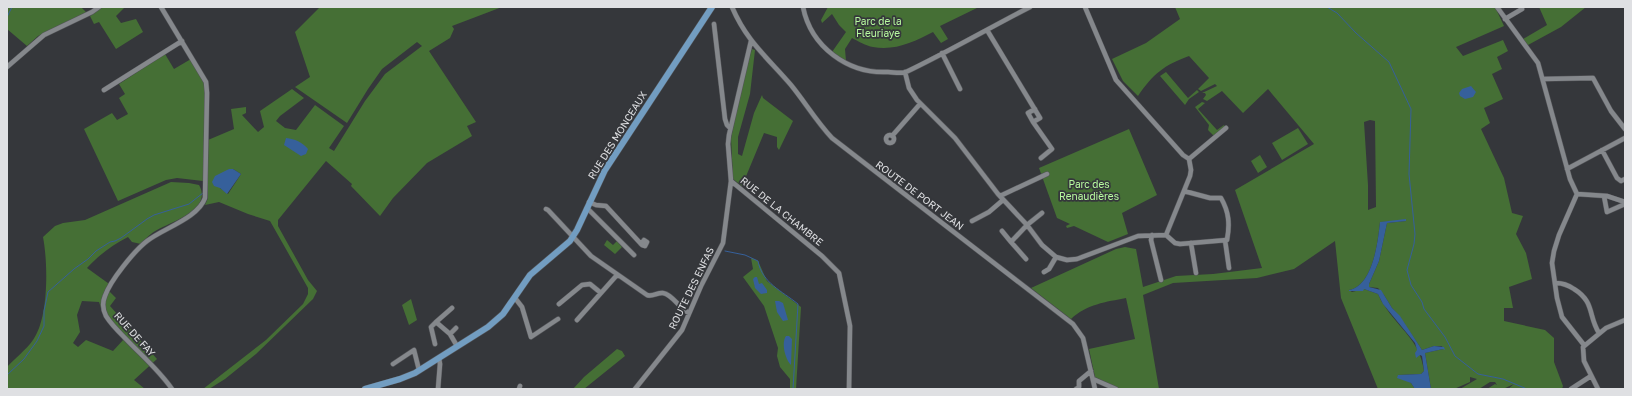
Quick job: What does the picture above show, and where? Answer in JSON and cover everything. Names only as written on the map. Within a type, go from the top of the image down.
[{"type":"main road","name":"RUE DES MONCEAUX","points":[[365,389],[400,379],[417,371],[494,322],[503,314],[530,275],[567,244],[573,236],[605,170],[710,8]]},
{"type":"street","points":[[7,67],[44,35],[92,12],[99,7]]},
{"type":"street","points":[[104,90],[182,41],[161,7]]},
{"type":"street","name":"ROUTE DE PORT JEAN","points":[[732,7],[743,30],[751,42],[790,84],[822,128],[832,138],[1073,324],[1083,338],[1095,389]]},
{"type":"street","points":[[803,7],[807,19],[818,40],[840,60],[871,72],[905,72],[1030,7]]},
{"type":"street","points":[[1085,7],[1113,75],[1119,85],[1183,155],[1189,159],[1191,170],[1166,235]]},
{"type":"street","points":[[1497,7],[1538,63],[1567,169],[1577,194],[1559,235],[1552,262],[1557,298],[1562,317],[1584,345]]},
{"type":"street","points":[[1505,19],[1522,9]]},
{"type":"street","points":[[714,24],[725,119],[730,128]]},
{"type":"street","points":[[987,30],[1040,118],[1033,122]]},
{"type":"street","name":"RUE DE FAY","points":[[172,389],[112,324],[105,312],[103,303],[108,290],[135,252],[151,238],[199,208],[205,198],[207,88],[203,76],[182,41]]},
{"type":"street","name":"RUE DE LA CHAMBRE","points":[[751,42],[730,128],[728,144],[731,180],[822,256],[839,273],[842,281],[850,326],[849,389]]},
{"type":"street","points":[[942,53],[960,89]]},
{"type":"street","points":[[905,72],[910,88],[920,104],[951,134],[1001,198],[1028,225],[1042,245],[1056,257],[1067,260],[1077,258],[1138,236],[1166,235],[1175,243],[1225,240]]},
{"type":"street","points":[[1543,79],[1592,78],[1611,111],[1625,129]]},
{"type":"street","points":[[892,136],[920,104]]},
{"type":"street","points":[[1035,109],[1028,113],[1052,149],[1041,158]]},
{"type":"street","points":[[1189,159],[1226,128]]},
{"type":"street","points":[[1567,169],[1625,138]]},
{"type":"street","points":[[1602,150],[1617,178],[1621,181],[1625,179]]},
{"type":"street","points":[[972,221],[989,212],[1001,198],[1047,174]]},
{"type":"street","name":"ROUTE DES ENFAS","points":[[635,389],[682,330],[722,243],[731,180]]},
{"type":"street","points":[[1184,191],[1210,198],[1221,198],[1228,214],[1229,226],[1227,240],[1225,240],[1229,268]]},
{"type":"street","points":[[1577,194],[1604,196],[1625,203]]},
{"type":"street","points":[[1604,196],[1607,212],[1625,203]]},
{"type":"street","points":[[588,205],[606,206],[641,244]]},
{"type":"street","points":[[588,205],[634,255]]},
{"type":"street","points":[[546,209],[591,256],[617,275],[649,296],[661,292],[666,294],[682,309],[689,313]]},
{"type":"street","points":[[1011,242],[1042,213]]},
{"type":"street","points":[[1002,232],[1026,259]]},
{"type":"street","points":[[1152,235],[1151,240],[1161,280]]},
{"type":"street","points":[[1191,243],[1196,273]]},
{"type":"street","points":[[1044,272],[1049,269],[1056,257]]},
{"type":"street","points":[[577,320],[617,275]]},
{"type":"street","points":[[1556,283],[1563,283],[1582,294],[1590,306],[1599,333]]},
{"type":"street","points":[[559,304],[582,285],[590,284],[601,293]]},
{"type":"street","points":[[515,298],[522,307],[532,337],[558,319]]},
{"type":"street","points":[[435,344],[431,327],[452,308]]},
{"type":"street","points":[[1598,389],[1584,361],[1582,349],[1584,345],[1606,328],[1625,320]]},
{"type":"street","points":[[436,322],[450,334],[457,346]]},
{"type":"street","points":[[450,334],[456,328]]},
{"type":"street","points":[[392,364],[414,350],[417,371]]},
{"type":"street","points":[[438,389],[439,358]]},
{"type":"street","points":[[1076,389],[1079,387],[1079,381],[1091,370]]},
{"type":"street","points":[[1571,389],[1591,376]]},
{"type":"street","points":[[1093,379],[1116,389]]},
{"type":"green space","points":[[7,7],[81,7],[87,13],[38,36],[27,46],[7,29]]},
{"type":"green space","points":[[102,7],[125,7],[116,16],[121,23],[136,19],[143,32],[116,49],[99,22],[94,24],[90,16]]},
{"type":"green space","points":[[320,7],[502,7],[452,26],[454,29],[450,38],[429,51],[476,122],[467,126],[472,136],[427,163],[393,198],[380,216],[351,186],[352,184],[326,161],[278,220],[278,226],[308,280],[317,291],[313,299],[256,354],[225,379],[209,389],[203,389],[266,340],[303,304],[308,294],[308,288],[270,221],[219,202],[205,205],[208,198],[208,140],[234,129],[231,109],[246,107],[246,113],[242,115],[258,132],[264,127],[260,111],[292,89],[304,98],[280,116],[276,121],[285,128],[296,130],[315,105],[344,126],[329,148],[334,151],[365,101],[385,74],[422,46],[417,42],[382,69],[347,123],[295,87],[310,77],[295,32]],"holes":[[[229,169],[233,169],[241,174],[228,194],[220,188]]]},
{"type":"green space","name":"Parc de la Fleuriaye","points":[[828,7],[979,7],[940,26],[948,39],[941,43],[933,32],[904,45],[889,48],[870,46],[852,38],[845,49],[846,61],[832,52],[846,32],[839,25],[832,14],[822,23],[821,20]]},
{"type":"green space","points":[[1175,7],[1504,7],[1497,11],[1504,26],[1456,47],[1463,56],[1503,40],[1508,51],[1497,57],[1502,69],[1492,74],[1503,99],[1484,108],[1490,123],[1481,129],[1504,178],[1512,213],[1523,216],[1516,234],[1526,253],[1532,279],[1509,287],[1513,308],[1504,308],[1504,321],[1545,330],[1554,338],[1554,362],[1563,386],[1562,389],[1508,389],[1514,384],[1503,389],[1487,389],[1495,384],[1497,385],[1495,382],[1490,382],[1479,389],[1460,389],[1477,379],[1470,377],[1470,382],[1454,389],[1431,389],[1425,353],[1443,349],[1442,346],[1434,346],[1422,350],[1384,295],[1378,288],[1369,287],[1379,261],[1387,223],[1406,221],[1380,222],[1376,251],[1369,272],[1357,287],[1349,290],[1352,292],[1364,289],[1378,294],[1390,313],[1414,343],[1422,360],[1424,371],[1421,374],[1398,375],[1411,383],[1415,389],[1378,389],[1341,298],[1335,241],[1294,269],[1257,278],[1173,283],[1143,295],[1159,389],[1119,389],[1095,377],[1089,349],[1135,339],[1126,298],[1104,302],[1090,307],[1071,319],[1031,288],[1116,249],[1125,247],[1136,249],[1143,287],[1176,276],[1213,274],[1262,268],[1235,190],[1314,144],[1268,89],[1243,113],[1222,91],[1207,101],[1203,99],[1206,95],[1205,93],[1202,93],[1217,86],[1215,84],[1201,91],[1198,89],[1209,78],[1189,56],[1160,71],[1154,76],[1138,96],[1123,81],[1112,59],[1146,43],[1180,19]],"holes":[[[1370,120],[1375,121],[1376,207],[1368,210],[1364,122]]]},
{"type":"green space","points":[[1539,7],[1586,7],[1561,27],[1528,45],[1523,39],[1547,25]]},
{"type":"green space","points":[[752,49],[755,50],[750,94],[738,137],[738,154],[742,156],[754,113],[762,95],[763,98],[793,121],[779,150],[777,147],[777,137],[764,133],[742,186],[733,179],[731,138],[743,79]]},
{"type":"green space","points":[[165,54],[174,69],[191,59],[205,86],[206,101],[203,181],[177,178],[166,180],[118,201],[84,129],[112,113],[117,120],[128,114],[119,98],[125,94],[119,84]]},
{"type":"green space","points":[[1166,72],[1188,98],[1197,90],[1199,92],[1189,99],[1185,105],[1160,76]]},
{"type":"green space","points":[[1202,102],[1205,103],[1198,109],[1217,130],[1224,125],[1225,127],[1214,136],[1208,130],[1209,125],[1195,107]]},
{"type":"green space","points":[[1298,128],[1308,144],[1282,160],[1272,143]]},
{"type":"green space","name":"Parc des Renaudières","points":[[1129,129],[1157,195],[1122,213],[1128,234],[1108,242],[1074,226],[1067,228],[1066,226],[1070,224],[1057,218],[1039,168]]},
{"type":"green space","points":[[1260,155],[1267,167],[1258,173],[1251,161]]},
{"type":"green space","points":[[171,182],[199,185],[202,193],[201,201],[189,213],[155,231],[141,244],[132,242],[128,237],[122,240],[96,259],[87,268],[112,286],[109,291],[116,298],[110,306],[157,359],[134,380],[145,389],[7,389],[7,367],[33,340],[42,318],[46,290],[46,261],[43,237],[55,226],[63,223],[85,220]],"holes":[[[82,301],[99,302],[104,317],[124,339],[113,351],[86,340],[78,347],[73,343],[80,332],[77,315]]]},
{"type":"green space","points":[[607,240],[613,245],[617,241],[622,247],[615,254],[604,245]]},
{"type":"green space","points":[[751,258],[758,261],[767,281],[801,307],[796,389],[790,389],[790,379],[780,367],[777,356],[778,348],[764,306],[743,277],[753,269]]},
{"type":"green space","points":[[411,299],[417,320],[409,325],[402,305]]},
{"type":"green space","points":[[617,349],[622,351],[625,356],[584,389],[573,389],[584,377]]},
{"type":"water","points":[[1471,86],[1476,92],[1473,97],[1465,99],[1460,96],[1459,93],[1462,89]]},
{"type":"water","points":[[286,138],[303,144],[308,149],[306,154],[301,156],[284,145]]},
{"type":"water","points":[[229,169],[233,169],[241,174],[227,194],[220,188],[214,186],[212,182],[215,176]]},
{"type":"water","points":[[1406,219],[1406,221],[1387,223],[1379,261],[1369,287],[1381,290],[1422,350],[1434,346],[1444,347],[1445,350],[1443,349],[1425,353],[1431,389],[1415,389],[1411,383],[1397,378],[1398,375],[1421,374],[1424,371],[1422,356],[1420,355],[1416,358],[1415,353],[1417,350],[1415,343],[1383,304],[1378,294],[1364,289],[1363,291],[1349,291],[1357,287],[1369,272],[1376,251],[1380,222]]},
{"type":"water","points":[[757,277],[759,284],[762,283],[767,290],[767,293],[761,294],[755,288],[753,279]]},
{"type":"water","points":[[775,301],[783,303],[788,320],[783,321],[777,312]]},
{"type":"water","points":[[786,336],[789,336],[792,339],[791,365],[784,351]]},
{"type":"waterway","points":[[7,17],[12,7]]},
{"type":"waterway","points":[[1327,7],[1337,13],[1356,33],[1389,62],[1411,109],[1409,174],[1415,234],[1407,270],[1411,285],[1422,302],[1424,309],[1445,337],[1455,356],[1478,374],[1503,379],[1527,389]]},
{"type":"waterway","points":[[7,375],[24,359],[37,341],[44,326],[44,311],[48,292],[96,251],[110,242],[121,238],[154,215],[189,204],[203,193]]},
{"type":"waterway","points":[[725,251],[745,255],[758,261],[760,269],[768,281],[798,304],[793,389]]}]
